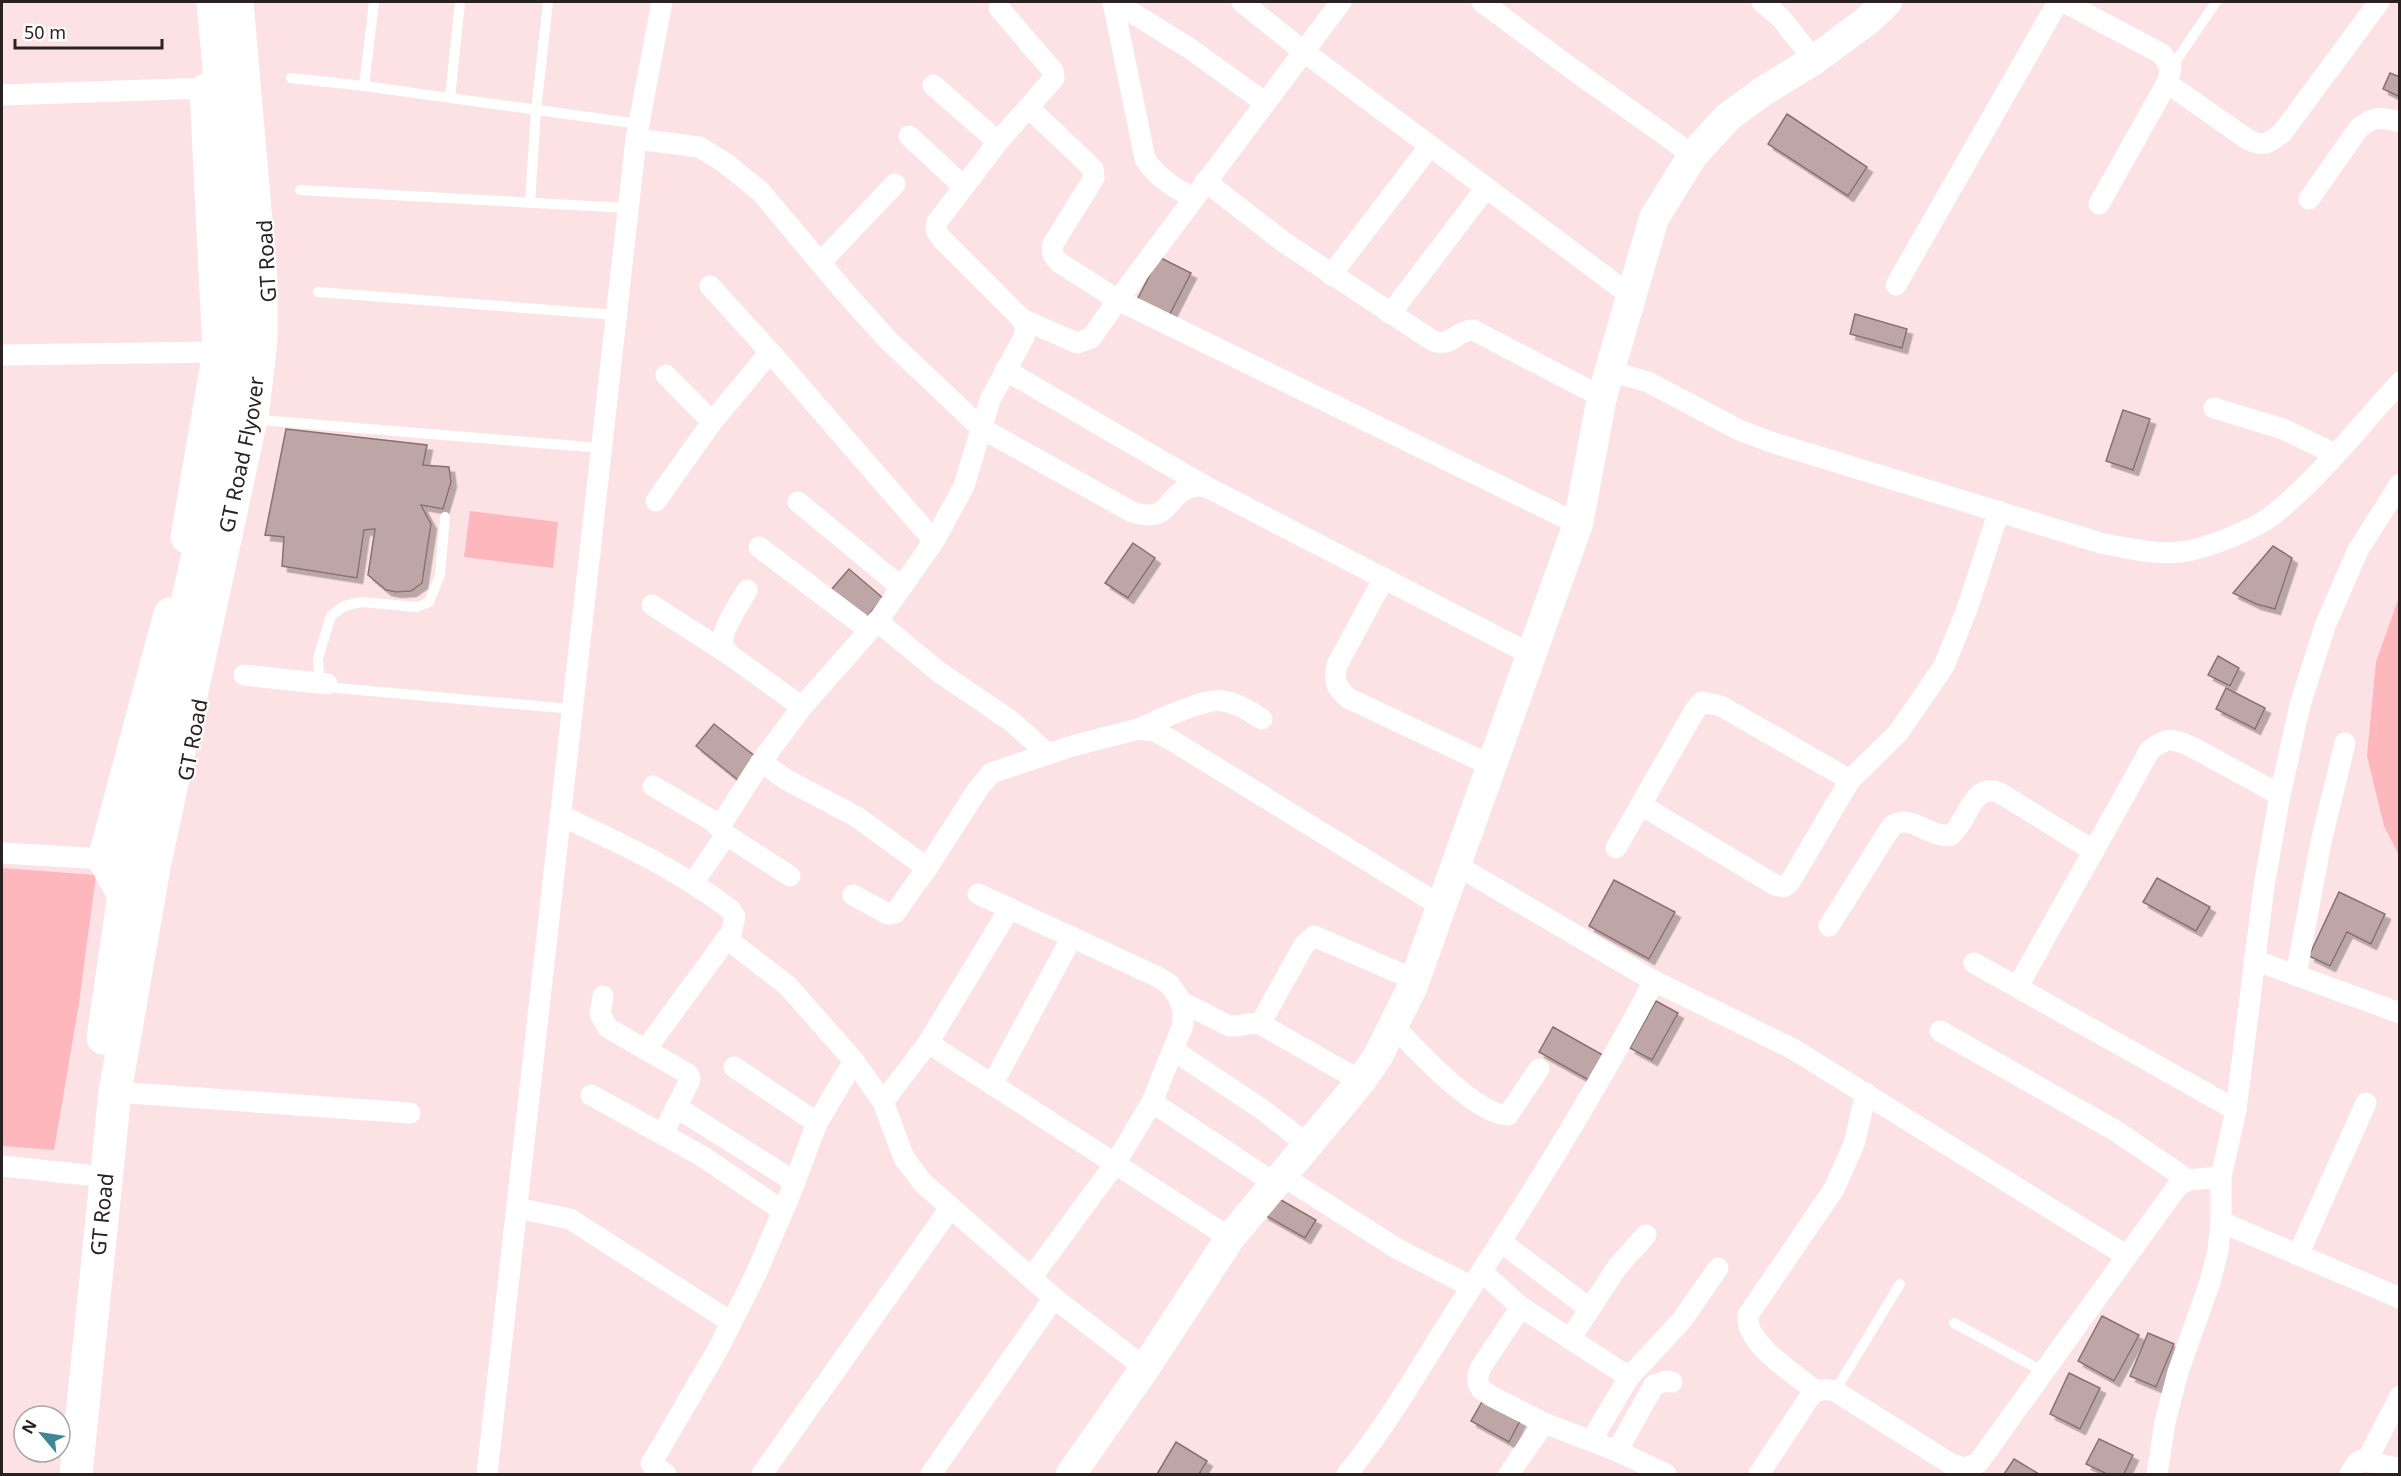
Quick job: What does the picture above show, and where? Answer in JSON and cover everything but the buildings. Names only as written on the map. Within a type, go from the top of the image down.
[{"type":"main road","points":[[136,898],[130,859],[219,352],[206,88],[198,2]]},
{"type":"main road","name":"GT Road Flyover","points":[[136,898],[130,859],[230,406],[238,339],[238,280],[213,2]]},
{"type":"main road","name":"GT Road Flyover","points":[[130,859],[253,410],[261,340],[261,279],[237,2]]},
{"type":"main road","name":"GT Road","points":[[63,1404],[87,1174],[105,1092],[136,898],[168,863],[260,420],[270,344],[270,274],[244,2]]},
{"type":"main road","name":"GT Road","points":[[76,1474],[105,1092]]},
{"type":"street","points":[[487,1474],[637,131],[662,2]]},
{"type":"street","points":[[1114,2],[1189,48],[1264,102]]},
{"type":"street","points":[[1114,2],[1145,159],[1154,173],[1167,184],[1199,190],[1440,344],[1454,339],[1462,332],[1473,330],[1606,384],[1648,382],[1730,426],[1771,442],[2104,544],[2140,550],[2181,552],[2226,540],[2272,516],[2335,454],[2400,382]]},
{"type":"street","points":[[1242,2],[1303,51],[1630,295]]},
{"type":"street","points":[[1022,320],[1077,343],[1091,338],[1264,102],[1341,2]]},
{"type":"street","points":[[1482,2],[1693,155]]},
{"type":"street","points":[[1762,2],[1781,18],[1814,60]]},
{"type":"street","points":[[1071,1474],[1145,1368],[1230,1238],[1361,1081],[1378,1056],[1414,980],[1578,524],[1606,384],[1654,218],[1693,155],[1728,117],[1762,92],[1814,60],[1868,20],[1887,2]]},
{"type":"street","points":[[1896,285],[2058,2]]},
{"type":"street","points":[[2064,2],[2162,54],[2169,75],[2247,139],[2258,145],[2268,143],[2282,133],[2379,2]]},
{"type":"street","points":[[693,883],[761,762],[802,707],[873,626],[934,541],[964,486],[990,400],[1024,337],[1026,329],[1022,320],[940,238],[936,230],[938,222],[963,186],[1054,78],[1053,71],[999,8]]},
{"type":"street","points":[[2099,204],[2169,75]]},
{"type":"street","points":[[933,85],[998,142]]},
{"type":"street","points":[[2,95],[206,88]]},
{"type":"street","points":[[1029,108],[1093,169],[1094,178],[1053,244],[1051,251],[1060,263],[1118,300],[1578,524]]},
{"type":"street","points":[[2308,199],[2359,128],[2367,121],[2384,117],[2400,122]]},
{"type":"street","points":[[637,131],[699,147],[724,162],[761,192],[886,339],[981,428],[1132,512],[1147,517],[1162,513],[1177,496],[1191,487],[1205,486]]},
{"type":"street","points":[[909,135],[963,186]]},
{"type":"street","points":[[1331,275],[1430,146]]},
{"type":"street","points":[[820,262],[896,184]]},
{"type":"street","points":[[1390,314],[1486,188]]},
{"type":"street","points":[[710,286],[934,541]]},
{"type":"street","points":[[2,355],[219,352]]},
{"type":"street","points":[[656,501],[712,422],[770,352]]},
{"type":"street","points":[[1005,370],[1205,486],[1530,654]]},
{"type":"street","points":[[666,375],[712,422]]},
{"type":"street","points":[[2214,408],[2283,429],[2335,454]]},
{"type":"street","points":[[2157,1474],[2165,1422],[2178,1372],[2210,1282],[2218,1251],[2221,1222],[2221,1176],[2236,1110],[2254,960],[2280,795],[2300,705],[2325,626],[2358,550],[2400,484]]},
{"type":"street","points":[[798,502],[901,587]]},
{"type":"street","points":[[1641,805],[1775,885],[1784,887],[1790,882],[1850,780],[1898,733],[1944,666],[1967,609],[1999,511]]},
{"type":"street","points":[[759,547],[1011,721],[1048,754]]},
{"type":"street","points":[[1384,578],[1337,666],[1334,682],[1338,689],[1348,698],[1492,766]]},
{"type":"street","points":[[730,655],[723,646],[723,639],[747,590]]},
{"type":"street","points":[[652,605],[730,655],[802,707]]},
{"type":"street","points":[[244,675],[327,684]]},
{"type":"street","points":[[853,895],[888,914],[895,913],[991,773],[1048,754],[1138,729],[1207,701],[1221,700],[1236,704],[1262,718]]},
{"type":"street","points":[[1616,848],[1695,710],[1702,702],[1720,706],[1850,780]]},
{"type":"street","points":[[1138,729],[1154,731],[1173,741],[1442,906]]},
{"type":"street","points":[[2018,986],[2150,750],[2162,741],[2176,740],[2192,747],[2280,795]]},
{"type":"street","points":[[2296,975],[2321,843],[2345,743]]},
{"type":"street","points":[[761,762],[787,780],[857,817],[927,868]]},
{"type":"street","points":[[653,786],[790,876]]},
{"type":"street","points":[[1828,926],[1891,827],[1897,822],[1904,821],[1935,834],[1951,835],[1983,791],[1990,789],[2094,851]]},
{"type":"street","points":[[560,815],[625,845],[693,883],[731,910],[735,917],[735,924],[727,939],[646,1049]]},
{"type":"street","points":[[2,854],[130,859]]},
{"type":"street","points":[[1456,865],[1654,981],[1793,1049],[2127,1256]]},
{"type":"street","points":[[978,894],[1156,976],[1169,984],[1183,1010],[1183,1025],[1152,1102],[1115,1164],[1031,1278]]},
{"type":"street","points":[[883,1102],[928,1043],[1010,908]]},
{"type":"street","points":[[1260,1024],[1304,945],[1314,936],[1414,980]]},
{"type":"street","points":[[992,1085],[1072,937]]},
{"type":"street","points":[[727,939],[788,986],[855,1061],[883,1102],[904,1158],[923,1183],[1054,1298],[1145,1368]]},
{"type":"street","points":[[2254,960],[2400,1013]]},
{"type":"street","points":[[1974,963],[2236,1110]]},
{"type":"street","points":[[1347,1474],[1416,1378],[1553,1160],[1616,1053],[1654,981]]},
{"type":"street","points":[[603,996],[600,1014],[608,1028],[688,1074],[690,1079],[688,1084],[663,1134]]},
{"type":"street","points":[[1180,1001],[1229,1026],[1260,1024],[1361,1081]]},
{"type":"street","points":[[1393,1025],[1446,1078],[1487,1110],[1500,1115],[1508,1115],[1514,1108],[1539,1069]]},
{"type":"street","points":[[1940,1031],[2116,1131],[2188,1180]]},
{"type":"street","points":[[928,1043],[1230,1238]]},
{"type":"street","points":[[1173,1050],[1263,1110],[1308,1145]]},
{"type":"street","points":[[666,1474],[651,1464],[755,1276],[818,1123],[855,1061]]},
{"type":"street","points":[[734,1067],[818,1123]]},
{"type":"street","points":[[105,1092],[410,1113]]},
{"type":"street","points":[[1866,1093],[1854,1144],[1834,1189],[1748,1315],[1747,1322],[1760,1346],[1826,1391],[1951,1464],[1965,1468],[1978,1463],[2177,1187],[2188,1180],[2221,1176]]},
{"type":"street","points":[[591,1095],[702,1155],[783,1211]]},
{"type":"street","points":[[1152,1102],[1396,1248],[1477,1280],[1629,1377]]},
{"type":"street","points":[[2298,1255],[2366,1103]]},
{"type":"street","points":[[676,1107],[795,1182]]},
{"type":"street","points":[[2,1166],[87,1174]]},
{"type":"street","points":[[762,1474],[951,1207]]},
{"type":"street","points":[[517,1208],[570,1219],[731,1322]]},
{"type":"street","points":[[2221,1222],[2400,1298]]},
{"type":"street","points":[[1570,1339],[1618,1266],[1646,1235]]},
{"type":"street","points":[[1501,1242],[1590,1309]]},
{"type":"street","points":[[1591,1441],[1629,1377],[1682,1320],[1718,1268]]},
{"type":"street","points":[[931,1474],[1054,1298]]},
{"type":"street","points":[[1521,1307],[1481,1366],[1478,1375],[1481,1389],[1544,1423],[1617,1450],[1666,1474]]},
{"type":"street","points":[[1617,1450],[1654,1385],[1666,1381],[1672,1382]]},
{"type":"street","points":[[1759,1474],[1807,1401],[1826,1391]]},
{"type":"street","points":[[2367,1460],[2400,1396]]},
{"type":"street","points":[[1509,1474],[1544,1423]]},
{"type":"street","points":[[2350,1474],[2357,1463],[2362,1460],[2400,1469]]},
{"type":"lane","points":[[364,86],[374,2]]},
{"type":"lane","points":[[450,98],[460,2]]},
{"type":"lane","points":[[530,203],[536,110],[548,2]]},
{"type":"lane","points":[[2169,75],[2216,2]]},
{"type":"lane","points":[[291,78],[536,110],[637,131]]},
{"type":"lane","points":[[300,190],[628,208]]},
{"type":"lane","points":[[318,292],[616,315]]},
{"type":"lane","points":[[260,420],[601,448]]},
{"type":"lane","points":[[445,517],[440,575],[429,602],[417,607],[362,602],[344,606],[331,616],[318,658],[319,674],[327,684],[336,688],[572,709]]},
{"type":"lane","points":[[1826,1391],[1900,1284]]},
{"type":"lane","points":[[1954,1323],[2044,1372]]},
{"type":"shaded area","points":[[470,511],[558,522],[553,568],[464,557]]},
{"type":"shaded area","points":[[2399,597],[2399,855],[2384,826],[2367,756],[2376,662]]},
{"type":"shaded area","points":[[2,868],[96,875],[79,1003],[54,1150],[2,1146]]}]
